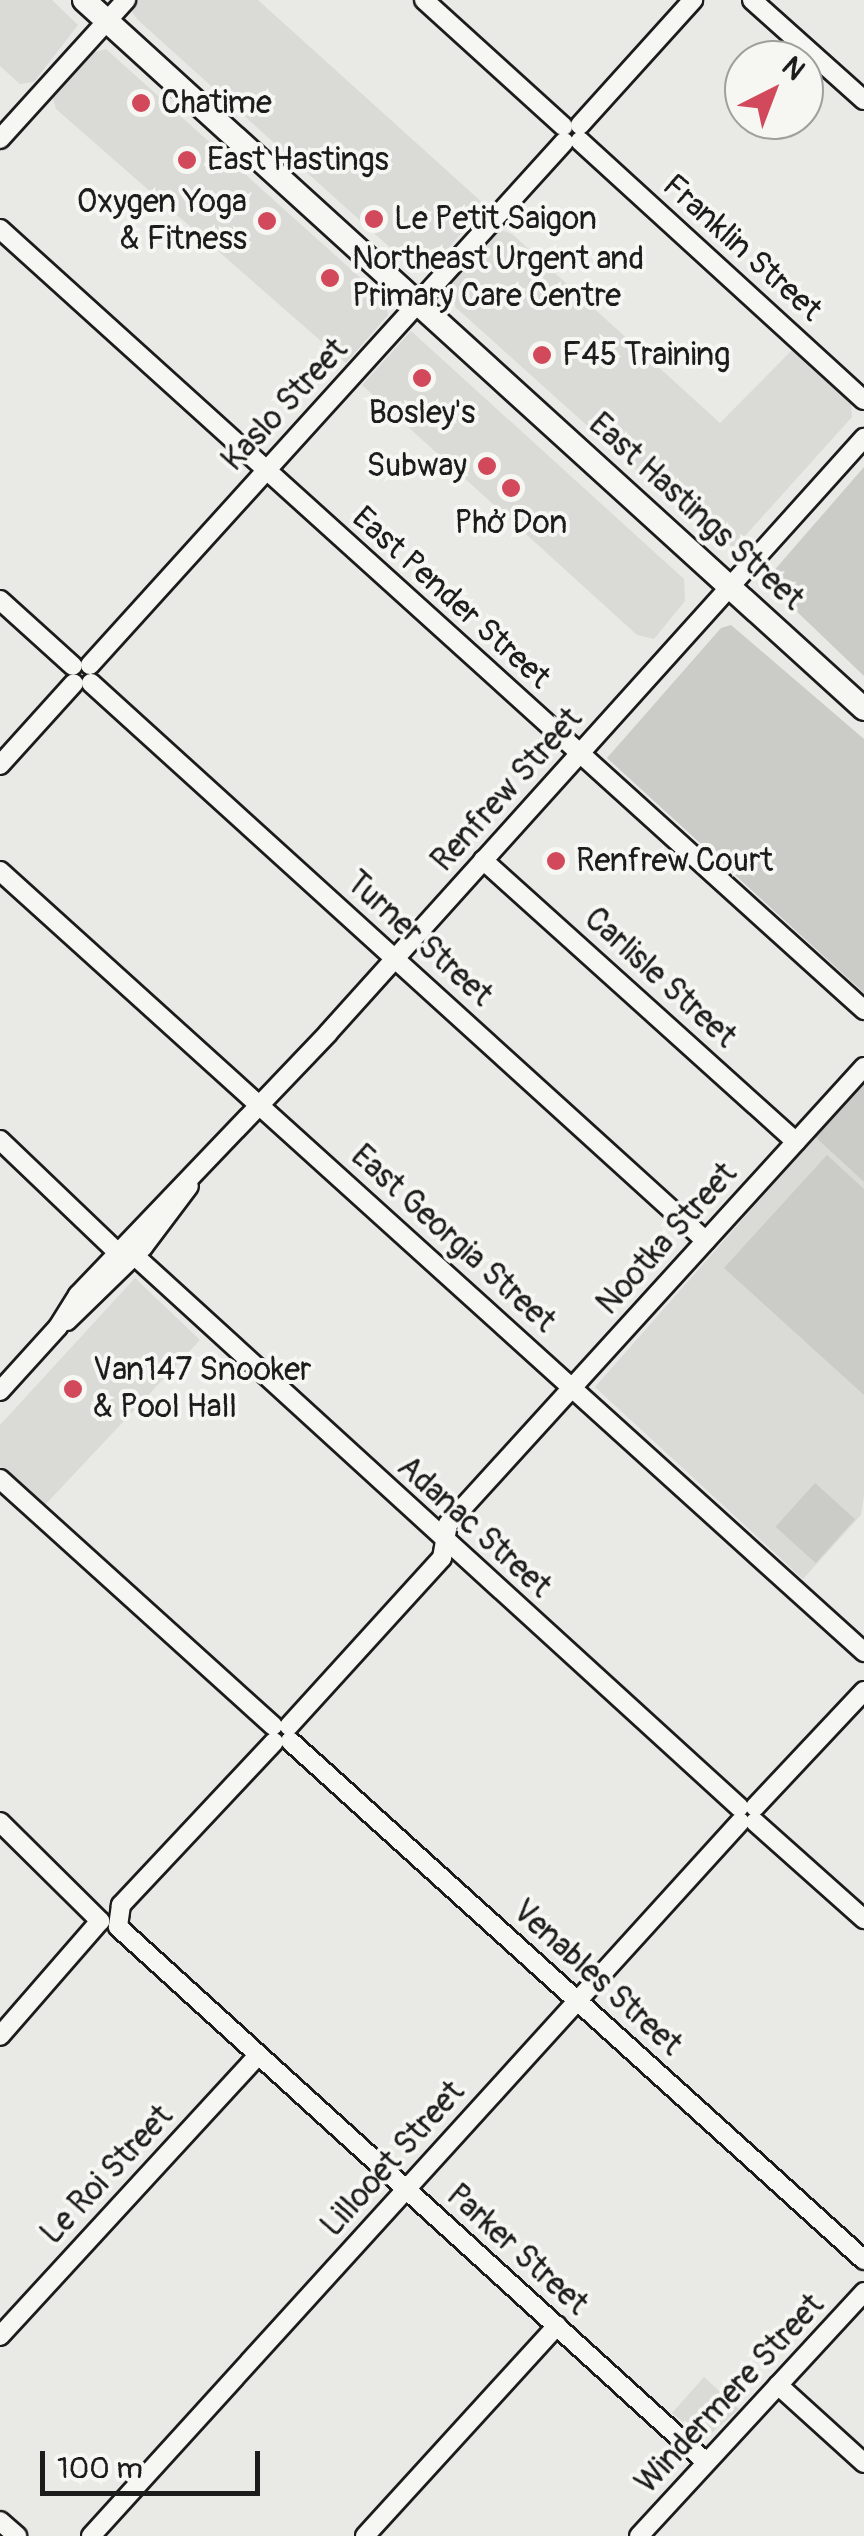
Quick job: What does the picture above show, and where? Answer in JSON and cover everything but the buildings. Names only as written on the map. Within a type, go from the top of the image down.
[{"type":"main road","name":"East Hastings Street","points":[[84,0],[864,709]]},
{"type":"street","points":[[0,139],[126,0]]},
{"type":"street","name":"Franklin Street","points":[[424,0],[864,400]]},
{"type":"street","name":"Kaslo Street","points":[[0,765],[693,0]]},
{"type":"street","points":[[752,0],[864,100]]},
{"type":"street","name":"East Pender Street","points":[[0,229],[864,1010]]},
{"type":"street","name":"Renfrew Street","points":[[0,1392],[582,754],[864,438]]},
{"type":"street","name":"Turner Street","points":[[0,600],[706,1240]]},
{"type":"street","name":"Carlisle Street","points":[[484,860],[796,1142]]},
{"type":"street","name":"East Georgia Street","points":[[0,871],[864,1652]]},
{"type":"street","name":"Nootka Street","points":[[0,2036],[442,1558],[448,1524],[864,1066]]},
{"type":"street","name":"Adanac Street","points":[[0,1140],[864,1919]]},
{"type":"street","name":"Venables Street","points":[[0,1479],[864,2260]]},
{"type":"street","name":"Lillooet Street","points":[[91,2536],[576,2000],[864,1691]]},
{"type":"street","name":"Parker Street","points":[[0,1822],[706,2462]]},
{"type":"street","name":"Le Roi Street","points":[[0,2336],[258,2055]]},
{"type":"street","name":"Windermere Street","points":[[640,2536],[864,2292]]},
{"type":"street","points":[[365,2536],[557,2326]]},
{"type":"street","points":[[778,2386],[864,2463]]},
{"type":"street","points":[[0,2520],[17,2536]]},
{"type":"shaded area","points":[[0,0],[52,0],[78,25],[34,82],[20,84],[0,66]]},
{"type":"shaded area","points":[[137,0],[258,0],[485,205],[429,271],[416,271],[138,20],[132,12]]},
{"type":"shaded area","points":[[106,49],[386,301],[388,315],[346,363],[56,109],[53,98],[92,53]]},
{"type":"shaded area","points":[[496,228],[512,234],[720,423],[792,350],[851,404],[852,417],[736,546],[721,546],[443,296],[444,282],[463,269]]},
{"type":"shaded area","points":[[411,331],[684,579],[685,601],[654,639],[637,635],[362,385]]},
{"type":"shaded area","points":[[864,467],[864,676],[765,581]]},
{"type":"shaded area","points":[[731,625],[864,739],[864,993],[607,758],[721,628]]},
{"type":"shaded area","points":[[864,1083],[864,1182],[815,1137]]},
{"type":"shaded area","points":[[815,1137],[864,1182],[864,1495],[861,1515],[803,1579],[595,1387]]},
{"type":"shaded area","points":[[827,1155],[864,1189],[864,1395],[724,1268]]},
{"type":"shaded area","points":[[135,1278],[200,1340],[44,1506],[0,1467],[0,1425]]},
{"type":"shaded area","points":[[815,1483],[855,1519],[816,1563],[776,1527]]},
{"type":"shaded area","points":[[704,2377],[739,2409],[705,2439],[672,2413]]},
{"type":"place","name":"Chatime","points":[[141,103]]},
{"type":"place","name":"East Hastings","points":[[187,160]]},
{"type":"place","name":"Le Petit Saigon","points":[[374,219]]},
{"type":"place","name":"Oxygen Yoga & Fitness","points":[[267,221]]},
{"type":"place","name":"Northeast Urgent and Primary Care Centre","points":[[330,278]]},
{"type":"place","name":"F45 Training","points":[[542,355]]},
{"type":"place","name":"Bosley's","points":[[422,378]]},
{"type":"place","name":"Subway","points":[[487,466]]},
{"type":"place","name":"Phở Don","points":[[511,488]]},
{"type":"place","name":"Renfrew Court","points":[[556,861]]},
{"type":"place","name":"Van147 Snooker & Pool Hall","points":[[73,1389]]}]
